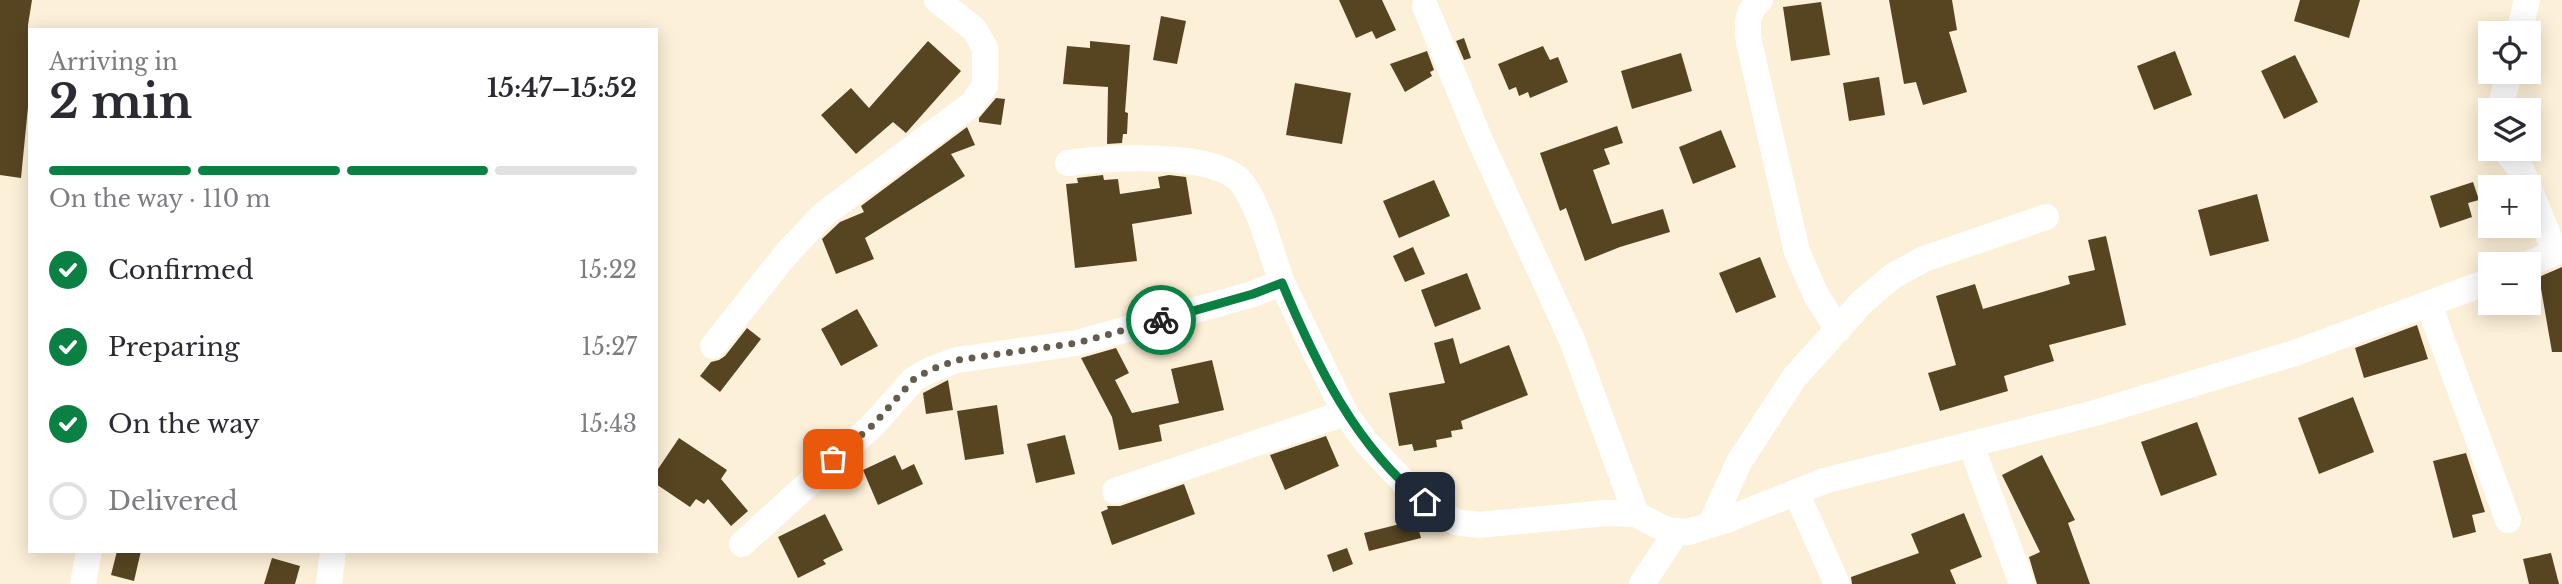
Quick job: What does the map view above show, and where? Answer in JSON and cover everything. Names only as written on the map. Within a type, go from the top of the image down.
[{"type":"street","points":[[713,346],[787,253],[824,214],[962,113],[985,86],[985,48],[974,29],[937,0]]},
{"type":"street","points":[[1760,0],[1752,7],[1746,23],[1794,239],[1816,295],[1838,330]]},
{"type":"street","points":[[2522,21],[2527,0]]},
{"type":"street","points":[[1425,6],[1479,138],[1572,340],[1636,514]]},
{"type":"street","points":[[1068,163],[1101,158],[1149,158],[1216,167],[1231,172],[1243,184],[1252,202],[1282,283],[1345,413],[1366,442],[1414,493],[1437,512],[1456,522],[1479,525],[1606,513],[1636,514],[1666,530],[1688,532],[1824,481],[2095,414],[2295,354],[2478,286]]},
{"type":"street","points":[[2514,161],[2522,171],[2558,251],[2541,258]]},
{"type":"street","points":[[1711,524],[1738,463],[1794,377],[1862,302],[1893,275],[1924,258],[2046,217]]},
{"type":"street","points":[[742,544],[873,425],[914,379],[930,370],[957,360],[1077,343],[1253,294],[1282,283]]},
{"type":"street","points":[[2429,305],[2508,520]]},
{"type":"street","points":[[1115,491],[1345,413]]},
{"type":"street","points":[[1970,445],[2022,584]]},
{"type":"street","points":[[1796,492],[1837,584]]},
{"type":"street","points":[[1642,584],[1677,531]]},
{"type":"street","points":[[83,584],[89,553]]},
{"type":"street","points":[[329,584],[333,553]]},
{"type":"building","points":[[0,0],[32,0],[28,25],[28,107],[21,178],[0,175]]},
{"type":"building","points":[[1339,0],[1382,0],[1396,30],[1376,39],[1372,31],[1356,38]]},
{"type":"building","points":[[1889,0],[1952,0],[1957,30],[1949,32],[1967,92],[1923,105],[1916,82],[1904,84]]},
{"type":"building","points":[[2300,0],[2360,0],[2349,38],[2294,21]]},
{"type":"building","points":[[1821,2],[1830,55],[1791,61],[1783,7]]},
{"type":"building","points":[[1161,16],[1186,21],[1177,64],[1153,60]]},
{"type":"building","points":[[1464,38],[1471,58],[1464,60],[1456,41]]},
{"type":"building","points":[[928,41],[961,71],[906,133],[893,122],[856,154],[821,115],[851,88],[869,108]]},
{"type":"building","points":[[1090,41],[1130,45],[1125,112],[1128,113],[1127,134],[1123,134],[1122,143],[1107,144],[1108,87],[1063,84],[1067,46],[1090,48]]},
{"type":"building","points":[[1543,46],[1550,60],[1558,57],[1568,82],[1530,98],[1528,92],[1519,96],[1516,87],[1509,90],[1498,64]]},
{"type":"building","points":[[1427,51],[1434,70],[1430,72],[1432,76],[1405,92],[1390,64]]},
{"type":"building","points":[[2175,51],[2192,95],[2154,110],[2137,66]]},
{"type":"building","points":[[1681,53],[1692,91],[1632,109],[1621,71]]},
{"type":"building","points":[[2295,55],[2318,102],[2284,119],[2261,71]]},
{"type":"building","points":[[1879,77],[1885,115],[1849,121],[1843,83]]},
{"type":"building","points":[[1295,83],[1351,93],[1342,144],[1286,135]]},
{"type":"building","points":[[996,98],[1005,99],[1001,125],[979,122],[979,118]]},
{"type":"building","points":[[1617,126],[1623,143],[1604,149],[1610,164],[1593,170],[1612,224],[1663,209],[1670,232],[1585,261],[1566,208],[1560,211],[1540,153]]},
{"type":"building","points":[[967,127],[975,145],[951,154],[965,176],[865,238],[874,259],[836,274],[822,239],[840,222],[864,212],[861,206]]},
{"type":"building","points":[[1721,130],[1736,167],[1693,184],[1679,147]]},
{"type":"building","points":[[1103,175],[1104,180],[1118,179],[1120,194],[1160,188],[1158,177],[1186,177],[1192,214],[1132,224],[1137,261],[1075,268],[1066,184],[1078,183],[1077,178]]},
{"type":"building","points":[[1434,180],[1450,216],[1399,238],[1383,201]]},
{"type":"building","points":[[2473,182],[2478,200],[2468,203],[2472,217],[2440,228],[2430,196]]},
{"type":"building","points":[[2257,194],[2269,241],[2210,256],[2198,210]]},
{"type":"building","points":[[2106,236],[2126,325],[2049,345],[2054,361],[2004,376],[2008,391],[1940,411],[1928,373],[1956,365],[1936,296],[1975,284],[1983,309],[2070,284],[2068,276],[2095,270],[2088,240]]},
{"type":"building","points":[[1413,247],[1425,274],[1405,282],[1393,256]]},
{"type":"building","points":[[1760,257],[1776,297],[1736,313],[1719,273]]},
{"type":"building","points":[[2562,267],[2562,352],[2552,352],[2541,276]]},
{"type":"building","points":[[1467,273],[1481,309],[1435,327],[1421,290]]},
{"type":"building","points":[[857,309],[878,346],[841,366],[821,329]]},
{"type":"building","points":[[2417,325],[2428,359],[2364,378],[2355,348]]},
{"type":"building","points":[[747,328],[761,339],[720,392],[700,376],[711,362],[725,356]]},
{"type":"building","points":[[1453,338],[1460,364],[1509,345],[1528,395],[1461,421],[1463,429],[1451,431],[1452,437],[1436,440],[1437,447],[1414,451],[1412,444],[1399,446],[1389,393],[1445,383],[1434,343]]},
{"type":"building","points":[[1116,348],[1129,373],[1115,380],[1132,413],[1179,403],[1171,369],[1212,360],[1224,410],[1159,425],[1162,441],[1119,450],[1112,417],[1081,358]]},
{"type":"building","points":[[948,380],[953,410],[926,414],[923,393]]},
{"type":"building","points":[[2353,397],[2374,452],[2319,474],[2298,418]]},
{"type":"building","points":[[997,405],[1004,454],[965,460],[957,411]]},
{"type":"building","points":[[2197,422],[2217,475],[2161,496],[2141,442]]},
{"type":"building","points":[[1065,435],[1075,474],[1036,483],[1027,444]]},
{"type":"building","points":[[1326,436],[1339,466],[1285,490],[1270,455]]},
{"type":"building","points":[[679,438],[727,470],[721,479],[748,511],[731,526],[708,499],[704,504],[696,499],[690,507],[658,485],[658,469]]},
{"type":"building","points":[[2466,453],[2485,512],[2472,515],[2476,532],[2453,538],[2433,461]]},
{"type":"building","points":[[895,455],[902,470],[914,464],[923,484],[878,505],[863,470]]},
{"type":"building","points":[[2042,455],[2075,520],[2068,523],[2090,584],[2037,584],[2029,557],[2040,552],[2002,475]]},
{"type":"building","points":[[1184,484],[1195,514],[1112,545],[1101,512],[1108,509],[1107,506],[1120,506]]},
{"type":"building","points":[[1964,513],[1982,557],[1950,570],[1956,584],[1852,584],[1851,577],[1919,553],[1911,534]]},
{"type":"building","points":[[825,514],[843,550],[823,560],[826,564],[798,578],[778,537]]},
{"type":"building","points":[[1416,520],[1421,538],[1369,551],[1364,533]]},
{"type":"building","points":[[1347,548],[1353,564],[1333,572],[1327,555]]},
{"type":"building","points":[[116,553],[141,553],[134,581],[111,575]]},
{"type":"building","points":[[2551,553],[2559,584],[2529,584],[2523,559]]},
{"type":"building","points":[[272,558],[300,566],[295,584],[264,584]]},
{"type":"way so far","points":[[833,459],[873,425],[914,379],[930,370],[957,360],[1077,343],[1161,320]]},
{"type":"route","points":[[1161,320],[1282,283],[1345,413],[1366,442],[1425,502]]}]
